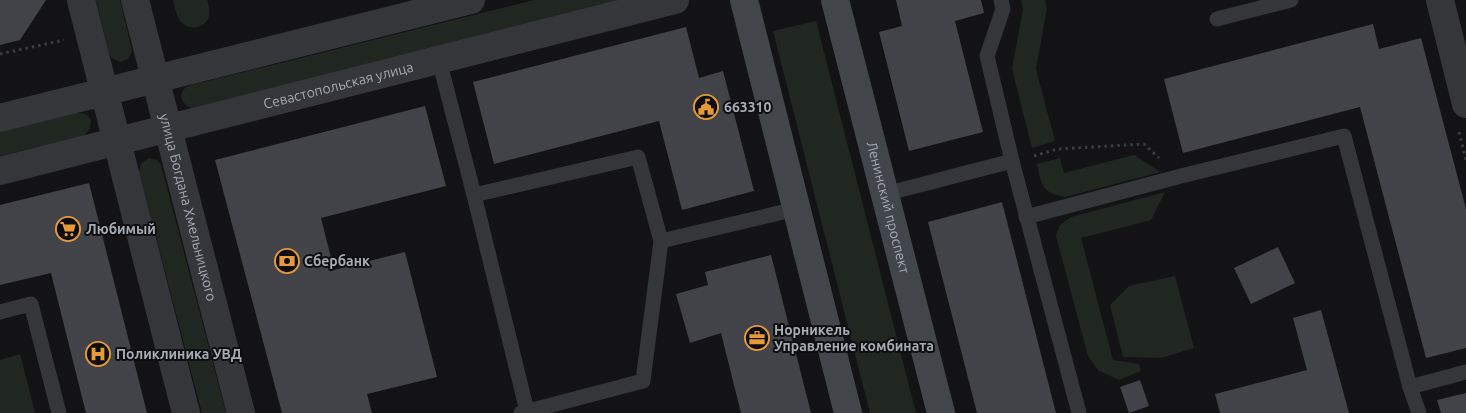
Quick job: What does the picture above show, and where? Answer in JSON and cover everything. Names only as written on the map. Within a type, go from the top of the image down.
[{"type":"main road","points":[[744,0],[848,413]]},
{"type":"main road","name":"Ленинский проспект","points":[[835,0],[941,413]]},
{"type":"street","points":[[81,0],[186,413]]},
{"type":"street","name":"улица Богдана Хмельницкого","points":[[135,0],[241,413]]},
{"type":"street","points":[[0,118],[156,79],[417,6],[471,0]]},
{"type":"street","name":"Севастопольская улица","points":[[0,171],[675,0]]},
{"type":"street","points":[[1440,0],[1466,104]]},
{"type":"lane","points":[[1001,0],[1003,9],[987,56],[1026,218],[1079,413]]},
{"type":"lane","points":[[1217,19],[1290,0]]},
{"type":"lane","points":[[439,60],[474,195],[524,412],[643,381],[661,241],[638,157],[474,195]]},
{"type":"lane","points":[[1026,218],[1181,176],[1344,136],[1410,387],[1419,413]]},
{"type":"lane","points":[[885,194],[1012,162]]},
{"type":"lane","points":[[661,241],[796,209]]},
{"type":"lane","points":[[0,312],[31,304],[59,413]]},
{"type":"lane","points":[[1410,387],[1466,372]]},
{"type":"path","points":[[0,54],[66,39]]},
{"type":"path","points":[[1035,156],[1057,149],[1144,144],[1181,176]]},
{"type":"shaded area","points":[[96,0],[120,0],[132,51],[128,59],[120,62],[111,58]]},
{"type":"shaded area","points":[[173,0],[207,0],[210,12],[208,19],[202,25],[195,27],[184,25],[178,17]]},
{"type":"shaded area","points":[[534,0],[631,0],[192,108],[182,100],[183,90],[191,85]]},
{"type":"shaded area","points":[[1021,0],[1045,0],[1047,8],[1036,69],[1055,141],[1032,148],[1012,69],[1023,9]]},
{"type":"shaded area","points":[[816,21],[916,413],[870,413],[773,31]]},
{"type":"shaded area","points":[[77,113],[86,114],[91,120],[90,129],[84,136],[0,156],[0,132]]},
{"type":"shaded area","points":[[1134,155],[1160,172],[1065,197],[1051,193],[1044,187],[1037,164],[1060,158],[1064,173]]},
{"type":"shaded area","points":[[149,158],[157,160],[161,165],[226,413],[202,413],[139,172],[141,164]]},
{"type":"shaded area","points":[[1165,192],[1151,220],[1081,238],[1113,360],[1139,364],[1141,371],[1119,380],[1099,371],[1088,356],[1056,236],[1060,225],[1071,217]]},
{"type":"shaded area","points":[[1175,276],[1194,348],[1161,358],[1123,357],[1110,305],[1129,286]]},
{"type":"shaded area","points":[[20,354],[35,413],[0,413],[0,360]]},
{"type":"building","points":[[0,0],[46,0],[20,40],[0,45]]},
{"type":"building","points":[[896,0],[981,0],[984,13],[955,21],[983,132],[909,151],[879,32],[902,26]]},
{"type":"building","points":[[1373,24],[1379,49],[1421,38],[1466,209],[1466,348],[1426,358],[1360,107],[1183,153],[1164,79]]},
{"type":"building","points":[[686,27],[699,78],[723,71],[754,191],[682,210],[659,121],[494,164],[473,82]]},
{"type":"building","name":"Сбербанк","points":[[425,106],[446,186],[321,218],[334,270],[405,252],[437,377],[367,394],[372,413],[282,413],[215,160]]},
{"type":"building","points":[[89,183],[147,413],[86,413],[51,273],[0,285],[0,205]]},
{"type":"building","points":[[1002,202],[1056,413],[977,413],[928,222]]},
{"type":"building","points":[[1278,247],[1295,283],[1251,304],[1234,268]]},
{"type":"building","name":"Норникель Управление комбината","points":[[771,255],[811,413],[741,413],[721,333],[690,343],[676,294],[708,285],[705,272]]},
{"type":"building","points":[[1321,310],[1349,413],[1220,413],[1215,394],[1307,370],[1293,318]]},
{"type":"building","points":[[1140,380],[1149,406],[1129,413],[1120,387]]},
{"type":"building","points":[[1466,393],[1466,413],[1441,413],[1437,400]]},
{"type":"place","name":"663310","points":[[706,107]]},
{"type":"place","name":"Любимый","points":[[68,229]]},
{"type":"place","name":"Сбербанк","points":[[287,261]]},
{"type":"place","name":"Норникель Управление комбината","points":[[757,338]]},
{"type":"place","name":"Поликлиника УВД","points":[[98,354]]}]
